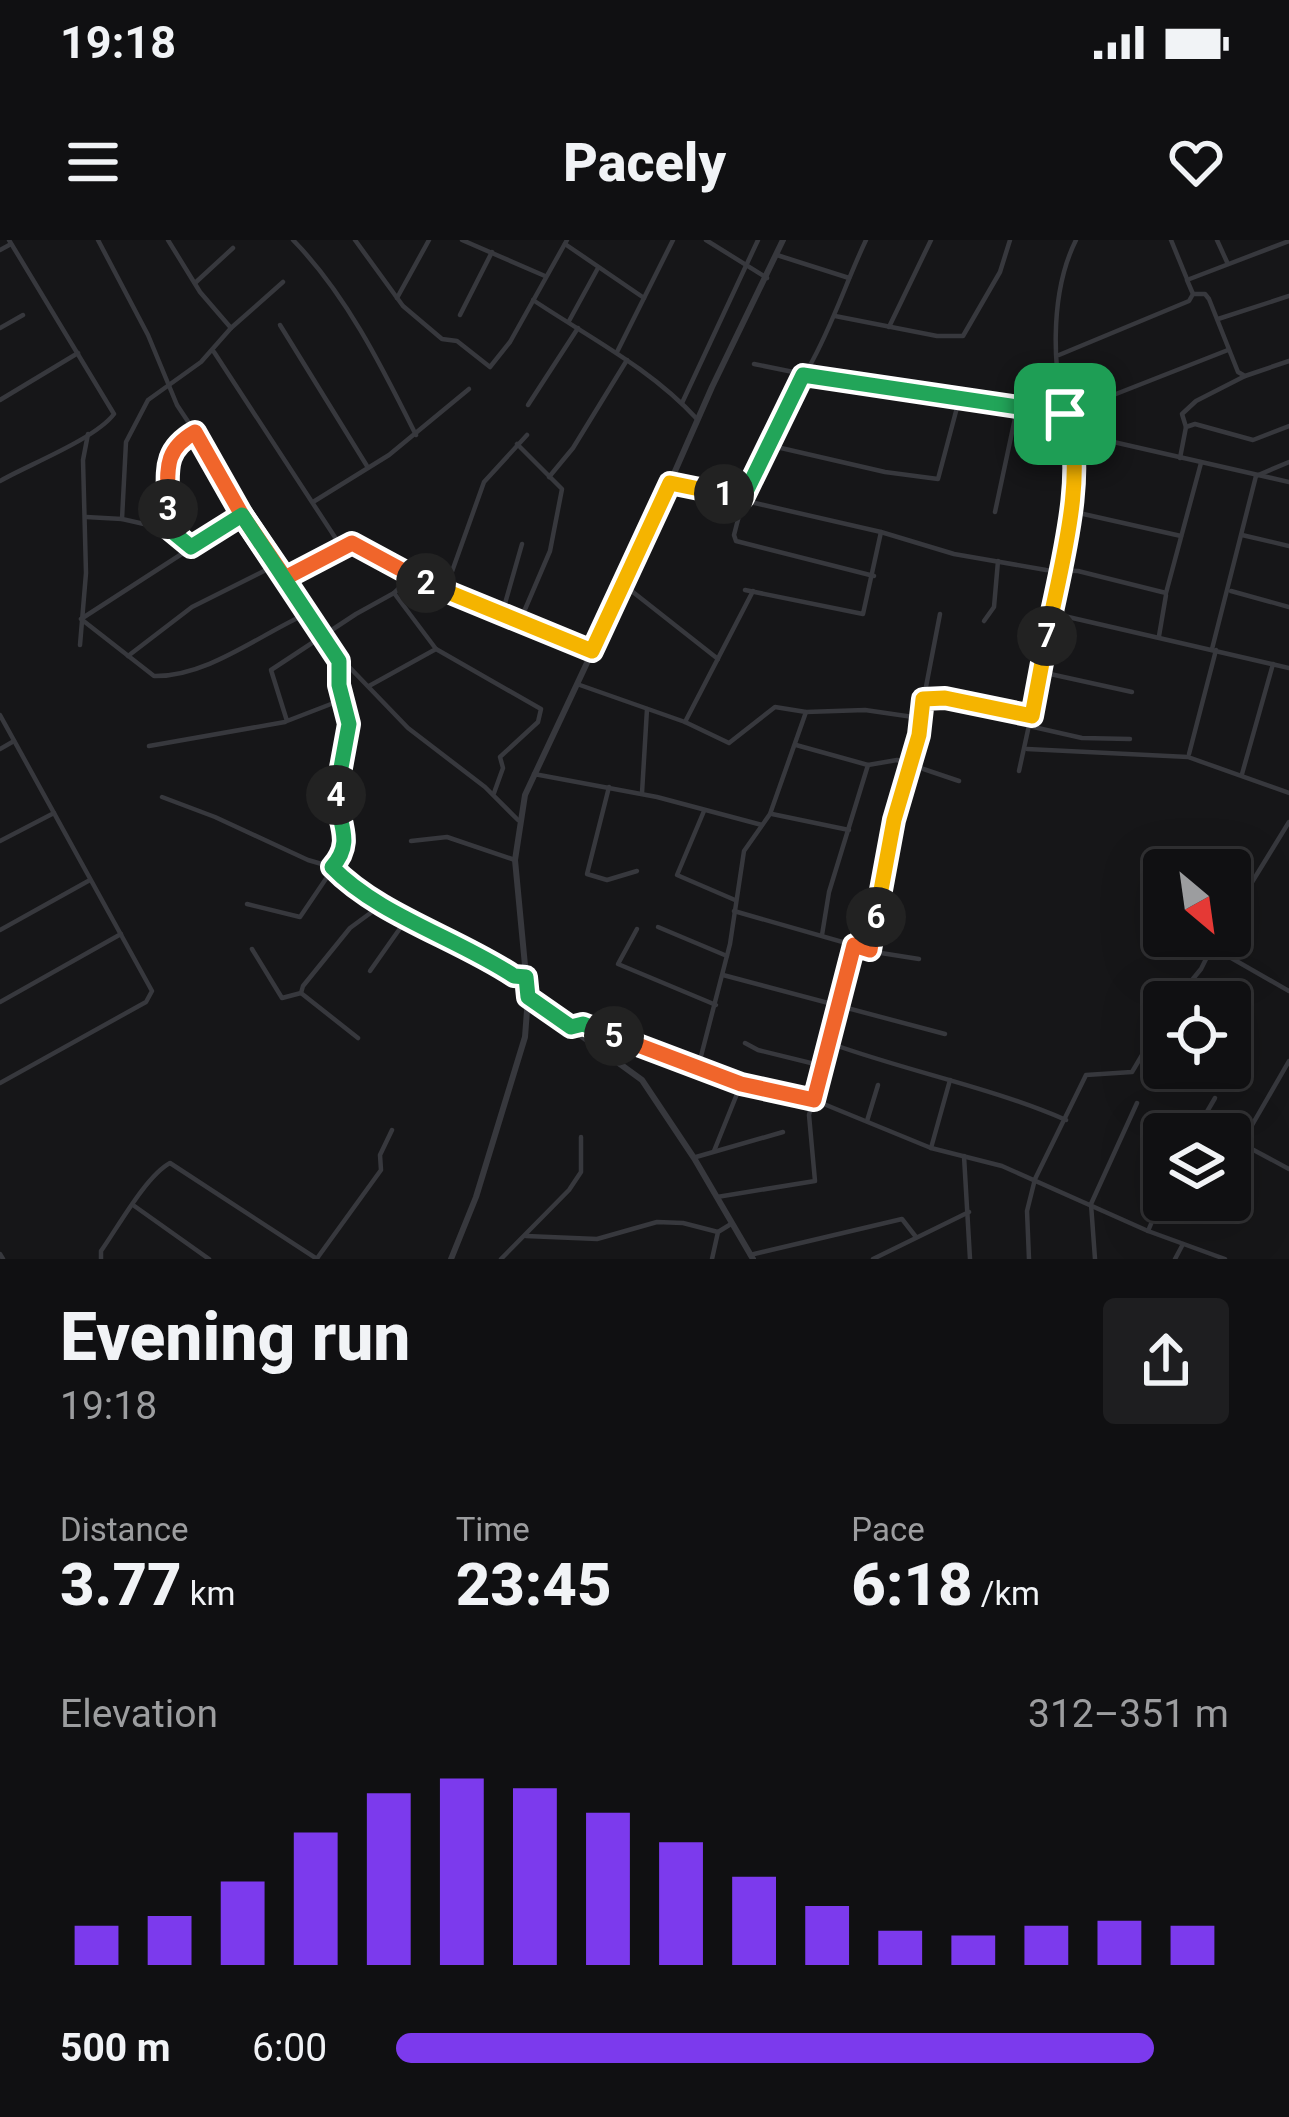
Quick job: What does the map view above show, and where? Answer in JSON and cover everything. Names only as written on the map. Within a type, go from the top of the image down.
[{"type":"street","points":[[98,240],[148,335],[167,384],[242,515],[339,661],[408,728],[494,794],[518,820]]},
{"type":"street","points":[[168,240],[231,328]]},
{"type":"street","points":[[293,240],[320,268],[341,301],[416,435]]},
{"type":"street","points":[[355,240],[397,298],[442,338],[466,347],[490,368],[510,343],[566,242],[644,298]]},
{"type":"street","points":[[397,298],[428,240]]},
{"type":"street","points":[[462,240],[545,276]]},
{"type":"street","points":[[617,352],[674,240]]},
{"type":"street","points":[[706,240],[767,278]]},
{"type":"street","points":[[682,403],[758,240]]},
{"type":"street","points":[[454,1257],[525,1036],[528,997],[515,860],[518,820],[534,774],[783,240]]},
{"type":"street","points":[[866,240],[835,316],[743,498],[736,541],[874,576]]},
{"type":"street","points":[[889,327],[931,240]]},
{"type":"street","points":[[835,316],[937,336],[962,336],[1000,272],[1010,240]]},
{"type":"street","points":[[1019,772],[1063,570],[1070,511],[1074,433],[1058,386],[1056,320],[1059,282],[1076,240]]},
{"type":"street","points":[[1171,240],[1193,294]]},
{"type":"street","points":[[1217,240],[1227,263]]},
{"type":"street","points":[[1187,280],[1289,241]]},
{"type":"street","points":[[0,250],[10,242],[114,414],[88,434],[0,481]]},
{"type":"street","points":[[195,283],[233,248]]},
{"type":"street","points":[[460,316],[492,252]]},
{"type":"street","points":[[777,255],[849,278]]},
{"type":"street","points":[[568,322],[598,268]]},
{"type":"street","points":[[122,519],[126,442],[148,400],[213,350],[283,282]]},
{"type":"street","points":[[1059,355],[1185,303],[1193,294],[1204,294],[1238,372],[1245,376]]},
{"type":"street","points":[[1218,319],[1289,296]]},
{"type":"street","points":[[533,300],[617,352],[697,419]]},
{"type":"street","points":[[0,328],[22,315]]},
{"type":"street","points":[[280,325],[367,466]]},
{"type":"street","points":[[528,405],[578,328]]},
{"type":"street","points":[[213,350],[342,548]]},
{"type":"street","points":[[754,364],[1065,414],[1228,350]]},
{"type":"street","points":[[0,400],[78,353]]},
{"type":"street","points":[[549,477],[573,448],[627,360]]},
{"type":"street","points":[[1180,458],[1186,427],[1182,414],[1196,400],[1289,361]]},
{"type":"street","points":[[313,502],[416,435],[469,389]]},
{"type":"street","points":[[768,445],[938,479],[959,400]]},
{"type":"street","points":[[995,512],[1018,409]]},
{"type":"street","points":[[1186,427],[1203,424],[1253,440],[1289,426]]},
{"type":"street","points":[[168,528],[169,459],[176,444],[195,432]]},
{"type":"street","points":[[1074,433],[1289,482]]},
{"type":"street","points":[[80,645],[86,573],[82,460],[88,434]]},
{"type":"street","points":[[445,591],[484,482],[527,435]]},
{"type":"street","points":[[518,444],[562,488],[550,550],[520,621]]},
{"type":"street","points":[[1256,476],[1289,462]]},
{"type":"street","points":[[1159,637],[1201,463]]},
{"type":"street","points":[[1188,757],[1256,476]]},
{"type":"street","points":[[670,483],[934,548],[1166,593]]},
{"type":"street","points":[[1070,511],[1181,536]]},
{"type":"street","points":[[81,619],[242,515]]},
{"type":"street","points":[[84,517],[168,528],[191,547]]},
{"type":"street","points":[[745,590],[863,614],[881,532]]},
{"type":"street","points":[[1242,535],[1289,546]]},
{"type":"street","points":[[285,578],[358,544],[411,577],[592,651]]},
{"type":"street","points":[[502,614],[522,544]]},
{"type":"street","points":[[984,621],[994,607],[998,561]]},
{"type":"street","points":[[128,656],[193,607],[277,565]]},
{"type":"street","points":[[287,721],[271,670],[394,593],[411,577]]},
{"type":"street","points":[[624,585],[719,660]]},
{"type":"street","points":[[685,722],[753,591]]},
{"type":"street","points":[[1229,591],[1289,607]]},
{"type":"street","points":[[394,593],[436,649],[541,709],[538,722],[500,757],[503,768],[494,794]]},
{"type":"street","points":[[1052,613],[1289,668]]},
{"type":"street","points":[[81,619],[154,676],[170,676],[211,662],[308,614]]},
{"type":"street","points":[[870,950],[940,614]]},
{"type":"street","points":[[369,686],[436,649]]},
{"type":"street","points":[[247,904],[300,917],[340,858],[346,836],[336,800],[349,724],[339,685],[339,661]]},
{"type":"street","points":[[1243,774],[1273,664]]},
{"type":"street","points":[[1041,672],[1132,692]]},
{"type":"street","points":[[577,684],[685,722],[729,743],[779,707],[806,712],[865,710],[920,718]]},
{"type":"street","points":[[923,699],[945,698],[1032,716]]},
{"type":"street","points":[[149,746],[287,721],[344,699]]},
{"type":"street","points":[[642,794],[647,709]]},
{"type":"street","points":[[698,1066],[723,975],[744,851],[770,814],[806,712]]},
{"type":"street","points":[[0,715],[152,997],[0,1083]]},
{"type":"street","points":[[1029,726],[1082,738],[1130,739]]},
{"type":"street","points":[[0,749],[14,742]]},
{"type":"street","points":[[796,745],[868,765],[888,760],[911,764],[959,781]]},
{"type":"street","points":[[1027,748],[1188,757],[1289,793]]},
{"type":"street","points":[[822,935],[829,892],[868,765]]},
{"type":"street","points":[[534,774],[642,794],[762,825]]},
{"type":"street","points":[[609,787],[587,874],[620,880],[637,872]]},
{"type":"street","points":[[162,797],[332,867],[380,906],[514,976],[526,977]]},
{"type":"street","points":[[704,811],[677,875],[735,900]]},
{"type":"street","points":[[0,842],[54,813]]},
{"type":"street","points":[[770,814],[849,830]]},
{"type":"street","points":[[1251,884],[1289,822]]},
{"type":"street","points":[[411,841],[447,837],[515,860]]},
{"type":"street","points":[[0,930],[90,880]]},
{"type":"street","points":[[302,994],[303,986],[350,928],[380,906]]},
{"type":"street","points":[[734,911],[870,950],[920,959]]},
{"type":"street","points":[[370,971],[408,917]]},
{"type":"street","points":[[658,927],[727,956]]},
{"type":"street","points":[[637,929],[618,964],[716,1005]]},
{"type":"street","points":[[0,1002],[121,934]]},
{"type":"street","points":[[717,1197],[815,1181],[809,1115],[854,945]]},
{"type":"street","points":[[252,950],[282,998],[302,994],[358,1038]]},
{"type":"street","points":[[1231,957],[1289,991]]},
{"type":"street","points":[[723,975],[945,1034]]},
{"type":"street","points":[[528,997],[642,1080],[752,1257],[902,1220],[916,1237]]},
{"type":"street","points":[[571,1027],[583,1024],[741,1084],[814,1100],[931,1148],[1035,1179],[1148,1232],[1225,1259]]},
{"type":"street","points":[[745,1043],[823,1066]]},
{"type":"street","points":[[830,1043],[1066,1120]]},
{"type":"street","points":[[1029,1259],[1027,1211],[1035,1179],[1086,1075],[1132,1072],[1143,1053]]},
{"type":"street","points":[[1289,1061],[1244,1138],[1248,1147],[1289,1169]]},
{"type":"street","points":[[931,1148],[950,1080]]},
{"type":"street","points":[[714,1152],[741,1084]]},
{"type":"street","points":[[866,1121],[878,1084]]},
{"type":"street","points":[[1206,1113],[1214,1098]]},
{"type":"street","points":[[1095,1259],[1091,1204],[1137,1103]]},
{"type":"street","points":[[101,1259],[101,1251],[134,1205],[170,1163],[317,1259],[381,1170],[380,1155],[392,1130]]},
{"type":"street","points":[[694,1158],[783,1132]]},
{"type":"street","points":[[501,1259],[569,1190],[580,1172],[581,1137]]},
{"type":"street","points":[[964,1156],[970,1259]]},
{"type":"street","points":[[134,1205],[209,1259]]},
{"type":"street","points":[[876,1258],[969,1212]]},
{"type":"street","points":[[1148,1232],[1153,1221]]},
{"type":"street","points":[[526,1236],[597,1239],[657,1222],[718,1232]]},
{"type":"street","points":[[712,1259],[718,1232],[731,1224]]},
{"type":"street","points":[[1175,1259],[1183,1244]]},
{"type":"route","points":[[1065,414],[803,375],[743,498],[670,483],[592,651],[411,577],[358,544],[285,578],[267,553],[242,515],[195,432],[176,444],[169,459],[168,528],[191,547],[242,515],[277,565],[285,578],[323,637],[328,646],[339,661],[339,685],[349,724],[336,800],[346,836],[344,850],[332,867],[341,877],[380,906],[444,934],[514,976],[526,977],[528,997],[571,1027],[583,1024],[741,1084],[814,1100],[854,945],[870,950],[923,699],[958,700],[1032,716],[1063,570],[1070,511],[1074,433],[1065,414]]}]
